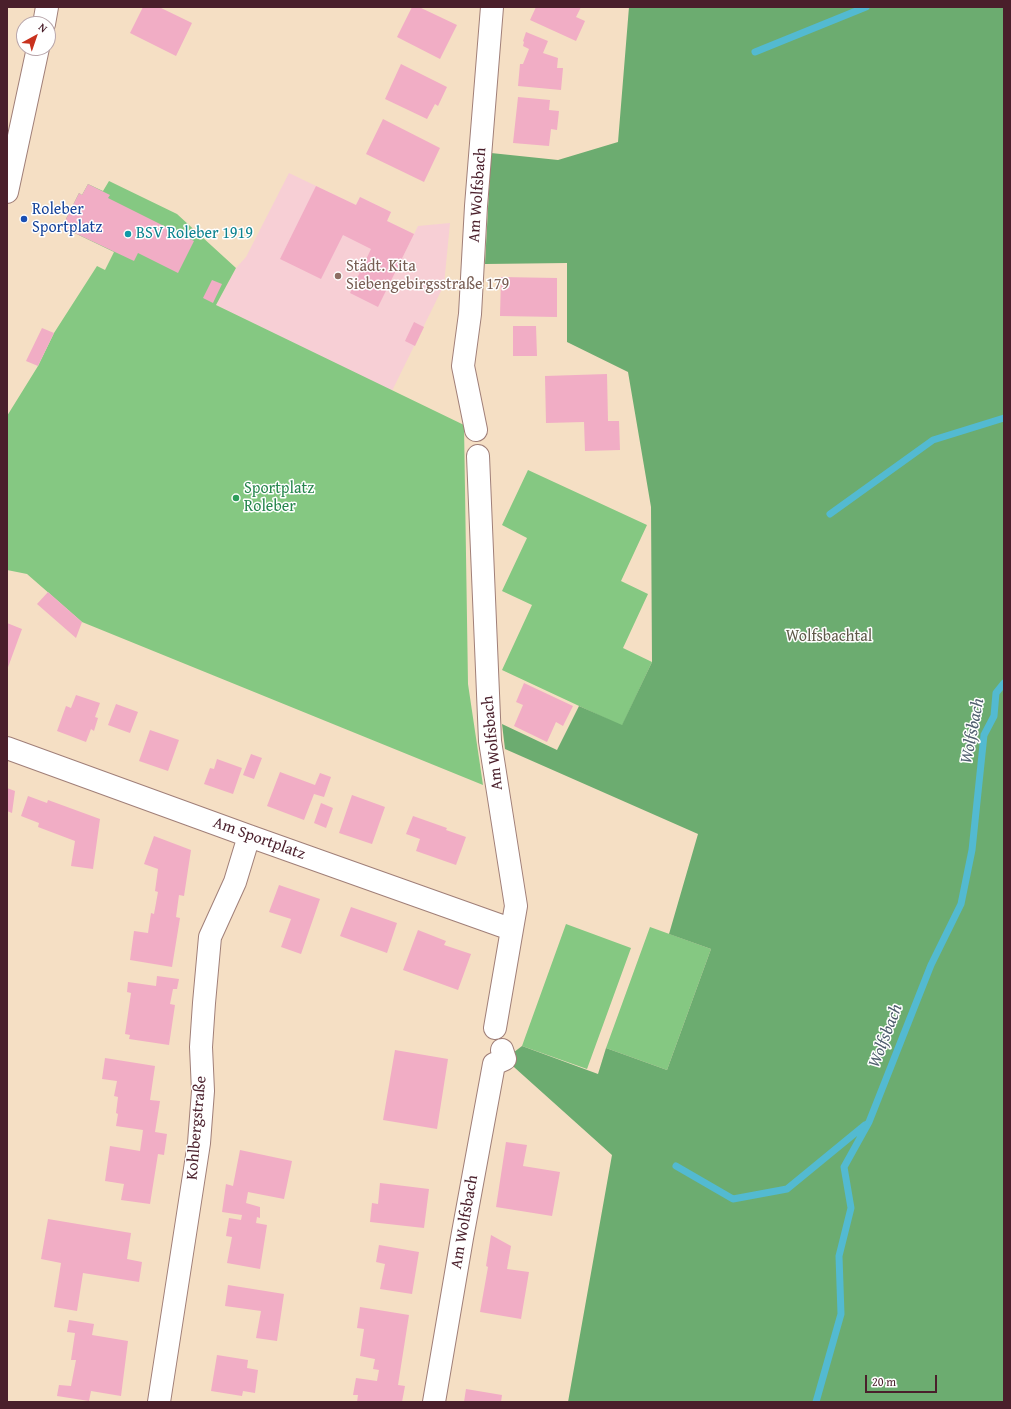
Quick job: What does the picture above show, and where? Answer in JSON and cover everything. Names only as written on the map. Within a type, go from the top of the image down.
[{"type":"street","name":"Am Wolfsbach","points":[[476,430],[463,366],[470,314],[476,206],[492,7]]},
{"type":"street","points":[[7,192],[36,56]]},
{"type":"street","name":"Am Wolfsbach","points":[[478,456],[490,741],[516,906],[495,1028]]},
{"type":"street","name":"Am Sportplatz","points":[[7,748],[249,836],[512,928]]},
{"type":"street","name":"Kohlbergstraße","points":[[159,1402],[199,1143],[204,1091],[201,1047],[210,937],[235,882],[249,836]]},
{"type":"street","name":"Am Wolfsbach","points":[[434,1402],[494,1064],[504,1059],[502,1050]]},
{"type":"shaded area","name":"Städt. Kita Siebengebirgsstraße 179","points":[[289,173],[356,205],[360,197],[391,212],[387,221],[414,234],[418,226],[450,223],[444,285],[392,391],[216,305],[236,268],[246,257]]},
{"type":"green space","name":"Wolfsbachtal","points":[[629,7],[1004,7],[1004,1402],[568,1402],[612,1155],[505,1059],[522,1046],[598,1074],[606,1048],[667,1070],[711,949],[669,934],[698,834],[505,749],[502,724],[557,750],[579,706],[622,725],[652,662],[651,507],[628,372],[567,342],[567,263],[485,264],[491,153],[558,160],[618,142]]},
{"type":"green space","name":"Sportplatz Roleber","points":[[109,181],[177,214],[236,268],[216,305],[464,425],[468,684],[483,785],[82,622],[27,574],[7,570],[7,416],[38,366],[54,333],[97,266],[105,270],[114,252],[62,227],[79,193],[82,195],[88,184],[103,191]]},
{"type":"green space","points":[[528,470],[647,525],[621,581],[648,594],[623,648],[652,662],[622,726],[502,670],[532,605],[502,591],[527,538],[502,525]]},
{"type":"green space","points":[[566,924],[631,948],[587,1069],[522,1046]]},
{"type":"green space","points":[[650,927],[711,949],[667,1070],[606,1048]]},
{"type":"building","points":[[143,7],[159,7],[192,23],[176,56],[130,33]]},
{"type":"building","points":[[412,7],[419,7],[457,25],[440,59],[397,37]]},
{"type":"building","points":[[536,7],[581,7],[576,17],[585,21],[576,41],[530,20]]},
{"type":"building","points":[[526,32],[548,41],[543,53],[558,58],[557,68],[563,68],[561,90],[518,86],[520,64],[523,64],[529,49],[523,46]]},
{"type":"building","points":[[401,64],[447,87],[438,106],[435,104],[427,119],[385,99]]},
{"type":"building","points":[[518,97],[550,100],[549,110],[559,111],[557,130],[551,129],[549,146],[513,143]]},
{"type":"building","points":[[383,119],[440,148],[424,182],[366,154]]},
{"type":"building","name":"BSV Roleber 1919","points":[[88,184],[110,195],[108,198],[194,241],[178,273],[138,253],[134,261],[62,227],[79,193],[82,195]]},
{"type":"building","points":[[316,186],[356,205],[360,197],[391,212],[387,221],[414,234],[378,307],[350,293],[371,249],[343,235],[321,279],[280,259]]},
{"type":"building","points":[[501,277],[557,278],[557,317],[500,316]]},
{"type":"building","points":[[212,280],[222,284],[213,303],[203,298]]},
{"type":"building","points":[[414,322],[424,327],[415,346],[405,341]]},
{"type":"building","points":[[513,326],[536,326],[537,356],[513,356]]},
{"type":"building","points":[[42,328],[54,333],[38,366],[26,361]]},
{"type":"building","points":[[607,374],[608,421],[619,421],[620,450],[585,451],[584,422],[546,423],[545,376]]},
{"type":"building","points":[[48,592],[82,622],[76,638],[37,604]]},
{"type":"building","points":[[7,623],[22,629],[7,670]]},
{"type":"building","points":[[524,683],[573,706],[563,726],[556,722],[547,742],[514,726],[523,705],[516,702]]},
{"type":"building","points":[[76,695],[100,703],[95,717],[98,718],[94,731],[91,729],[86,742],[57,731],[66,706],[71,708]]},
{"type":"building","points":[[116,704],[138,712],[130,733],[108,725]]},
{"type":"building","points":[[150,730],[179,740],[168,771],[139,761]]},
{"type":"building","points":[[251,754],[262,758],[254,779],[243,775]]},
{"type":"building","points":[[217,759],[242,768],[233,794],[204,784],[210,768],[214,769]]},
{"type":"building","points":[[280,772],[315,785],[320,773],[331,777],[324,797],[314,794],[304,820],[267,806]]},
{"type":"building","points":[[7,788],[15,791],[12,813],[7,811]]},
{"type":"building","points":[[352,795],[385,807],[372,844],[339,833]]},
{"type":"building","points":[[28,796],[47,803],[48,800],[100,819],[93,869],[71,866],[75,841],[38,827],[39,823],[21,816]]},
{"type":"building","points":[[321,803],[333,808],[326,828],[314,823]]},
{"type":"building","points":[[413,816],[447,828],[446,830],[466,837],[456,865],[416,851],[420,839],[406,834]]},
{"type":"building","points":[[154,836],[191,850],[184,896],[179,895],[176,917],[180,918],[172,967],[130,960],[134,931],[148,933],[151,913],[154,914],[158,892],[155,891],[158,869],[144,864]]},
{"type":"building","points":[[279,885],[320,899],[301,954],[281,947],[291,919],[269,912]]},
{"type":"building","points":[[351,907],[397,923],[387,953],[340,936]]},
{"type":"building","points":[[418,930],[446,941],[444,945],[471,954],[458,990],[403,970]]},
{"type":"building","points":[[157,976],[179,979],[177,989],[173,989],[170,1004],[175,1005],[169,1045],[129,1039],[130,1035],[125,1034],[131,993],[127,992],[128,982],[156,986]]},
{"type":"building","points":[[395,1050],[448,1059],[437,1129],[383,1120]]},
{"type":"building","points":[[105,1058],[155,1066],[150,1100],[160,1101],[155,1132],[167,1134],[164,1155],[158,1154],[150,1204],[121,1200],[124,1184],[105,1181],[110,1146],[140,1151],[143,1130],[116,1126],[118,1097],[114,1096],[117,1081],[102,1079]]},
{"type":"building","points":[[506,1142],[527,1145],[523,1166],[560,1172],[552,1216],[496,1207]]},
{"type":"building","points":[[240,1150],[292,1161],[284,1199],[248,1192],[246,1203],[260,1207],[260,1218],[257,1217],[256,1223],[267,1225],[260,1269],[227,1263],[232,1237],[226,1236],[229,1218],[241,1220],[242,1215],[222,1212],[226,1184],[233,1186]]},
{"type":"building","points":[[380,1183],[429,1189],[424,1228],[370,1222],[372,1203],[378,1204]]},
{"type":"building","points":[[48,1219],[131,1233],[127,1259],[142,1262],[139,1282],[83,1273],[77,1311],[54,1307],[61,1263],[41,1259]]},
{"type":"building","points":[[491,1235],[511,1246],[507,1269],[529,1272],[521,1319],[480,1312],[488,1267],[486,1266]]},
{"type":"building","points":[[379,1245],[419,1252],[412,1294],[380,1289],[385,1264],[376,1262]]},
{"type":"building","points":[[228,1285],[284,1294],[277,1341],[256,1338],[261,1311],[225,1306]]},
{"type":"building","points":[[360,1307],[409,1315],[398,1385],[405,1386],[402,1402],[357,1402],[358,1395],[353,1395],[356,1378],[377,1381],[379,1370],[373,1369],[375,1359],[360,1356],[364,1329],[357,1328]]},
{"type":"building","points":[[69,1320],[94,1324],[92,1335],[128,1341],[121,1396],[91,1391],[89,1401],[57,1396],[59,1385],[71,1386],[76,1360],[71,1360],[75,1333],[67,1332]]},
{"type":"building","points":[[217,1355],[248,1360],[247,1368],[258,1370],[255,1393],[243,1391],[242,1396],[211,1391]]},
{"type":"building","points":[[466,1389],[502,1395],[501,1402],[464,1402]]},
{"type":"waterway","points":[[755,52],[866,7]]},
{"type":"waterway","points":[[830,514],[933,440],[1004,418]]},
{"type":"waterway","name":"Wolfsbach","points":[[816,1402],[841,1314],[839,1256],[851,1208],[844,1167],[869,1122],[931,965],[961,904],[972,850],[984,735],[994,716],[996,693],[1004,683]]},
{"type":"waterway","points":[[676,1166],[733,1199],[787,1189],[865,1125]]},
{"type":"place","name":"Roleber Sportplatz","points":[[24,219]]},
{"type":"place","name":"BSV Roleber 1919","points":[[128,234]]},
{"type":"place","name":"Städt. Kita Siebengebirgsstraße 179","points":[[338,276]]},
{"type":"place","name":"Sportplatz Roleber","points":[[236,498]]}]
